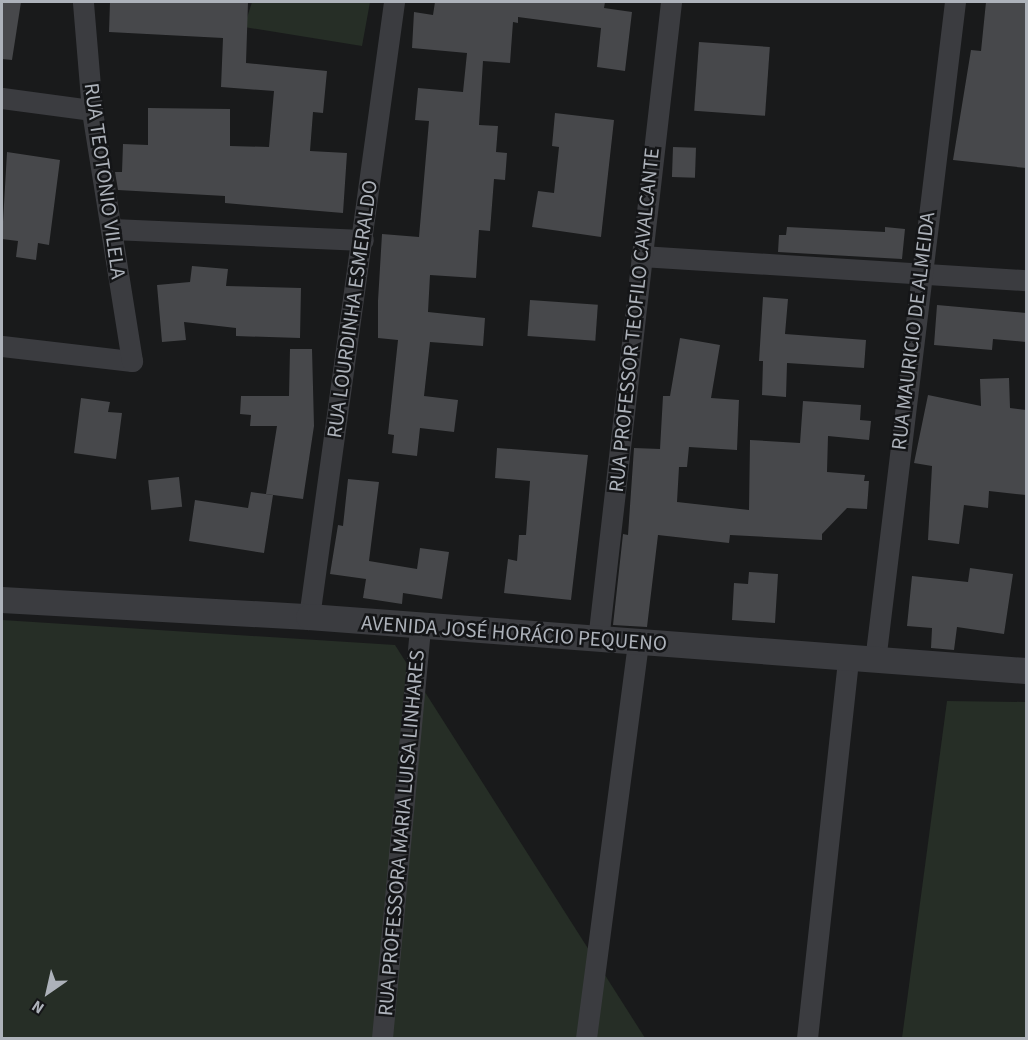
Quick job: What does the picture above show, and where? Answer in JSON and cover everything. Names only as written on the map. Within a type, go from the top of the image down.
[{"type":"street","name":"RUA TEOTONIO VILELA","points":[[2,346],[132,361],[92,110],[84,2]]},
{"type":"street","name":"RUA LOURDINHA ESMERALDO","points":[[309,617],[363,240],[394,2]]},
{"type":"street","name":"RUA PROFESSOR TEOFILO CAVALCANTE","points":[[598,640],[671,2]]},
{"type":"street","name":"RUA MAURICIO DE ALMEIDA","points":[[875,661],[919,274],[955,2]]},
{"type":"street","points":[[2,98],[92,110]]},
{"type":"street","points":[[112,229],[363,240]]},
{"type":"street","points":[[641,256],[1026,280]]},
{"type":"street","name":"AVENIDA JOSÉ HORÁCIO PEQUENO","points":[[2,600],[309,617],[420,628],[1026,671]]},
{"type":"street","name":"RUA PROFESSORA MARIA LUISA LINHARES","points":[[382,1038],[420,628]]},
{"type":"street","points":[[586,1038],[638,643]]},
{"type":"street","points":[[807,1038],[848,659]]},
{"type":"shaded area","points":[[252,2],[370,2],[362,46],[244,27]]},
{"type":"shaded area","points":[[2,620],[395,645],[645,1038],[2,1038]]},
{"type":"shaded area","points":[[947,701],[1026,702],[1026,1038],[902,1038]]},
{"type":"building","points":[[2,2],[21,2],[12,60],[2,59]]},
{"type":"building","points":[[110,2],[248,2],[246,63],[327,71],[323,113],[313,112],[310,151],[347,153],[343,213],[225,203],[225,196],[118,190],[115,172],[122,172],[123,144],[148,145],[148,108],[230,109],[230,146],[269,147],[274,91],[221,87],[223,38],[109,32]]},
{"type":"building","points":[[435,2],[605,2],[604,8],[632,12],[625,71],[597,67],[601,28],[518,17],[518,23],[513,22],[510,63],[483,61],[479,125],[498,126],[496,152],[507,153],[505,180],[494,179],[490,231],[479,230],[476,278],[430,275],[428,312],[485,318],[483,346],[430,342],[424,396],[458,400],[454,432],[420,428],[417,456],[392,453],[394,435],[388,434],[398,340],[378,338],[378,301],[382,234],[419,237],[429,121],[415,120],[418,88],[463,92],[467,53],[412,48],[414,12],[433,15]]},
{"type":"building","points":[[986,2],[1026,2],[1026,168],[953,160],[971,50],[981,51]]},
{"type":"building","points":[[699,42],[770,47],[765,116],[694,111]]},
{"type":"building","points":[[555,113],[614,120],[601,237],[532,227],[538,191],[554,193],[559,147],[552,146]]},
{"type":"building","points":[[673,147],[696,148],[695,178],[672,177]]},
{"type":"building","points":[[7,152],[60,160],[49,245],[38,243],[36,260],[16,257],[18,241],[2,239]]},
{"type":"building","points":[[787,227],[885,232],[885,227],[905,229],[902,259],[778,252],[779,235],[786,235]]},
{"type":"building","points":[[192,266],[228,269],[226,286],[301,288],[300,338],[236,336],[236,328],[184,322],[186,340],[162,342],[157,285],[190,282]]},
{"type":"building","points":[[763,297],[788,299],[785,334],[866,340],[864,368],[787,363],[786,397],[762,395],[763,361],[759,361]]},
{"type":"building","points":[[530,300],[598,305],[595,341],[527,336]]},
{"type":"building","points":[[937,305],[1026,313],[1026,342],[993,339],[992,350],[934,345]]},
{"type":"building","points":[[680,338],[720,345],[711,398],[739,400],[737,450],[689,447],[687,467],[679,467],[677,502],[749,510],[750,440],[800,443],[803,401],[861,405],[860,420],[871,421],[869,440],[828,436],[827,472],[865,475],[864,481],[869,481],[867,509],[847,508],[822,534],[822,540],[730,535],[729,543],[658,535],[647,627],[613,625],[623,534],[628,535],[634,448],[660,449],[663,396],[670,396]]},
{"type":"building","points":[[290,349],[312,349],[314,426],[303,499],[266,494],[277,426],[250,426],[251,415],[240,414],[241,396],[289,396]]},
{"type":"building","points":[[1009,378],[1010,408],[1026,410],[1026,495],[989,491],[988,508],[964,505],[959,544],[928,540],[932,466],[914,463],[928,395],[981,406],[980,379]]},
{"type":"building","points":[[81,398],[110,402],[108,412],[122,413],[116,459],[74,453]]},
{"type":"building","points":[[497,448],[588,455],[571,600],[504,593],[508,559],[517,561],[519,535],[526,535],[530,481],[495,478]]},
{"type":"building","points":[[179,477],[182,507],[151,510],[148,480]]},
{"type":"building","points":[[348,479],[379,482],[369,561],[417,569],[420,548],[449,552],[442,599],[403,593],[402,604],[363,598],[366,579],[330,574],[338,525],[343,526]]},
{"type":"building","points":[[251,492],[273,495],[264,553],[189,541],[195,500],[248,508]]},
{"type":"building","points":[[970,568],[1013,574],[1004,634],[957,627],[954,650],[931,648],[932,628],[907,626],[912,576],[968,582]]},
{"type":"building","points":[[749,572],[778,574],[775,623],[732,620],[734,583],[748,584]]}]
